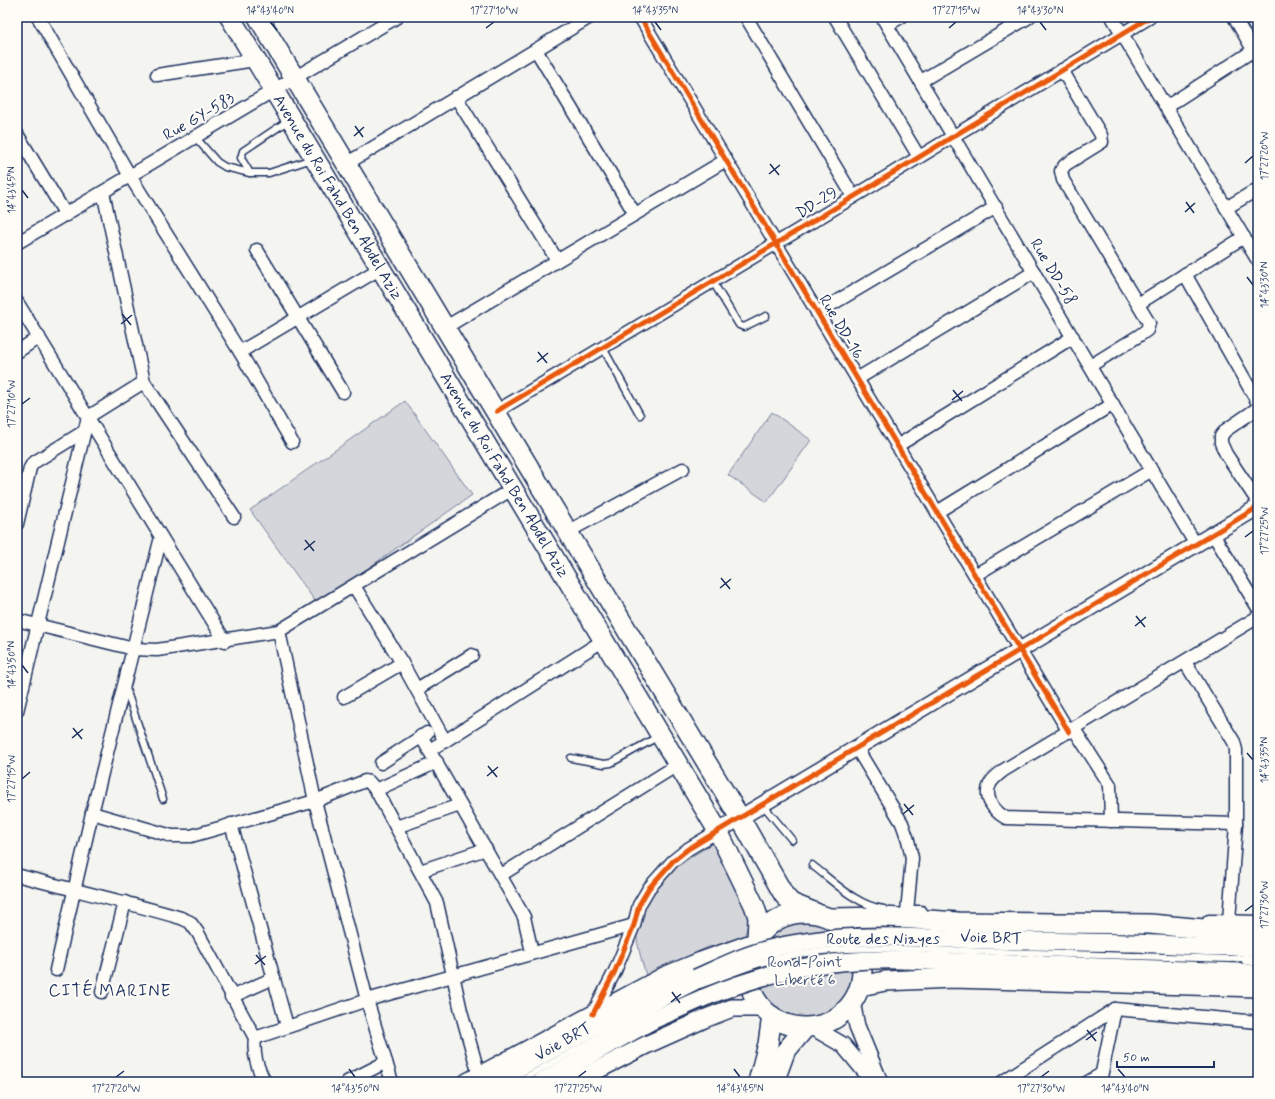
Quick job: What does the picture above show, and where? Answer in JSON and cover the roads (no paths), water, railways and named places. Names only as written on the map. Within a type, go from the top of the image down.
[{"type":"main road","name":"Avenue du Roi Fahd Ben Abdel Aziz","points":[[230,17],[382,268],[512,489],[718,831],[754,905],[758,917],[757,941]]},
{"type":"main road","name":"Avenue du Roi Fahd Ben Abdel Aziz","points":[[258,17],[294,79],[569,531],[740,818],[784,895],[791,903],[824,915]]},
{"type":"main road","points":[[758,1082],[766,1053],[767,1012],[754,993],[749,972],[752,953],[757,941],[771,925],[782,918],[799,914],[884,917],[958,922],[1150,924],[1258,934]]},
{"type":"main road","points":[[824,915],[846,931],[857,949],[861,967],[856,994]]},
{"type":"main road","name":"Route des Niayes","points":[[541,1082],[653,1020],[734,961],[772,948],[820,939],[869,936],[902,948],[1258,975]]},
{"type":"main road","points":[[479,1080],[593,1014],[664,976],[757,941]]},
{"type":"main road","name":"Route des Niayes","points":[[479,1080],[645,1000],[699,987],[738,984],[785,970],[824,963],[870,959],[902,948],[974,941],[1135,943],[1224,948],[1258,946]]},
{"type":"main road","points":[[574,1082],[646,1045],[732,1008],[767,1012],[789,1025],[809,1027],[826,1024],[836,1019],[856,994],[885,980],[952,978],[1258,987]]},
{"type":"main road","points":[[774,1082],[785,1052],[809,1027]]},
{"type":"street","points":[[38,17],[130,176],[240,352],[292,442]]},
{"type":"street","name":"Rue GY-583","points":[[17,243],[196,138],[397,17]]},
{"type":"street","points":[[346,164],[590,17]]},
{"type":"street","name":"Rue DD-16","points":[[640,17],[975,575],[1019,651],[1110,785],[1111,821]]},
{"type":"street","points":[[746,17],[853,196]]},
{"type":"street","points":[[835,17],[919,157]]},
{"type":"street","points":[[885,21],[901,17]]},
{"type":"street","points":[[921,82],[1029,17]]},
{"type":"street","points":[[1112,17],[1258,261]]},
{"type":"street","name":"DD-29","points":[[497,411],[1150,17]]},
{"type":"street","points":[[1166,107],[1256,54],[1234,17]]},
{"type":"street","name":"Rue DD-58","points":[[885,21],[1196,545]]},
{"type":"street","points":[[536,50],[635,214]]},
{"type":"street","points":[[157,75],[255,60]]},
{"type":"street","points":[[1062,70],[1101,136],[1102,142],[1065,165],[1061,171],[1063,180],[1149,323],[1147,330],[1090,366]]},
{"type":"street","points":[[456,97],[557,260]]},
{"type":"street","points":[[17,134],[66,214]]},
{"type":"street","points":[[446,327],[726,160]]},
{"type":"street","points":[[1226,208],[1258,189]]},
{"type":"street","points":[[103,192],[144,382],[234,517]]},
{"type":"street","points":[[817,313],[996,207]]},
{"type":"street","points":[[1138,304],[1244,237]]},
{"type":"street","points":[[258,250],[343,392]]},
{"type":"street","points":[[240,352],[382,268]]},
{"type":"street","points":[[857,379],[1034,272]]},
{"type":"street","points":[[1185,274],[1258,402]]},
{"type":"street","points":[[17,302],[225,641]]},
{"type":"street","points":[[17,352],[39,337]]},
{"type":"street","points":[[897,446],[1073,337]]},
{"type":"street","points":[[17,711],[83,432],[88,417],[144,382]]},
{"type":"street","points":[[936,512],[1113,404]]},
{"type":"street","points":[[1258,408],[1226,430],[1221,436],[1221,443],[1226,454],[1258,502]]},
{"type":"street","points":[[17,524],[21,489],[30,468],[34,463],[83,432]]},
{"type":"street","points":[[569,531],[683,469]]},
{"type":"street","points":[[975,575],[1152,470]]},
{"type":"street","points":[[17,620],[134,649],[157,650],[225,641],[280,631],[512,489]]},
{"type":"street","points":[[593,1014],[612,977],[634,925],[639,905],[649,888],[688,849],[1258,507]]},
{"type":"street","points":[[1213,534],[1258,608]]},
{"type":"street","points":[[56,970],[76,891],[92,813],[161,537]]},
{"type":"street","points":[[354,586],[402,662],[436,727],[445,741]]},
{"type":"street","points":[[1236,824],[1006,818],[996,813],[990,803],[989,785],[993,779],[1258,617]]},
{"type":"street","points":[[280,631],[315,801],[367,1000],[392,1082]]},
{"type":"street","points":[[429,750],[604,640]]},
{"type":"street","points":[[417,689],[472,655]]},
{"type":"street","points":[[344,697],[402,662]]},
{"type":"street","points":[[1185,662],[1235,745],[1236,824],[1229,922]]},
{"type":"street","points":[[381,763],[436,727]]},
{"type":"street","points":[[421,736],[524,917],[532,952]]},
{"type":"street","points":[[856,747],[902,823],[908,840],[912,858],[903,911],[1258,922]]},
{"type":"street","points":[[376,790],[437,762]]},
{"type":"street","points":[[501,875],[678,764]]},
{"type":"street","points":[[92,813],[181,837],[191,836],[315,801],[365,781],[369,782],[376,790],[437,903],[461,1011],[479,1080]]},
{"type":"street","points":[[396,827],[460,805]]},
{"type":"street","points":[[231,824],[287,1026]]},
{"type":"street","points":[[420,871],[486,849]]},
{"type":"street","points":[[17,875],[76,891],[125,902],[190,922],[198,933],[231,997],[255,1038],[253,1051],[257,1067],[265,1082]]},
{"type":"street","points":[[102,992],[125,902]]},
{"type":"street","points":[[255,1038],[367,1000],[532,952],[634,925]]},
{"type":"street","points":[[231,997],[274,978]]},
{"type":"street","points":[[856,994],[857,1026],[880,1082]]},
{"type":"street","points":[[1002,1082],[1115,1009],[1258,1022]]},
{"type":"street","points":[[1101,1076],[1115,1009]]},
{"type":"street","points":[[809,1027],[843,1045],[874,1082]]},
{"type":"street","points":[[347,1082],[386,1062]]},
{"type":"lane","points":[[250,174],[241,158],[243,151],[291,118]]},
{"type":"lane","points":[[196,138],[217,162],[225,167],[250,174],[269,173],[315,158]]},
{"type":"lane","points":[[713,282],[739,325],[744,327],[766,316]]},
{"type":"lane","points":[[603,348],[640,415]]},
{"type":"lane","points":[[125,685],[162,799]]},
{"type":"lane","points":[[571,758],[604,764],[611,763],[661,735]]},
{"type":"lane","points":[[763,805],[792,840]]},
{"type":"lane","points":[[812,865],[845,891],[862,901],[879,908],[893,910]]},
{"type":"lane","name":"Voie BRT","points":[[902,948],[1230,958],[1258,957]]},
{"type":"lane","name":"Voie BRT","points":[[1230,958],[1258,963]]},
{"type":"lane","name":"Voie BRT","points":[[517,1082],[649,1010],[699,987]]},
{"type":"lane","points":[[1082,1082],[1101,1076]]},
{"type":"district","name":"CITÉ MARINE","points":[[110,991]]},
{"type":"park label","name":"Rond-Point Liberté 6","points":[[805,971]]}]
